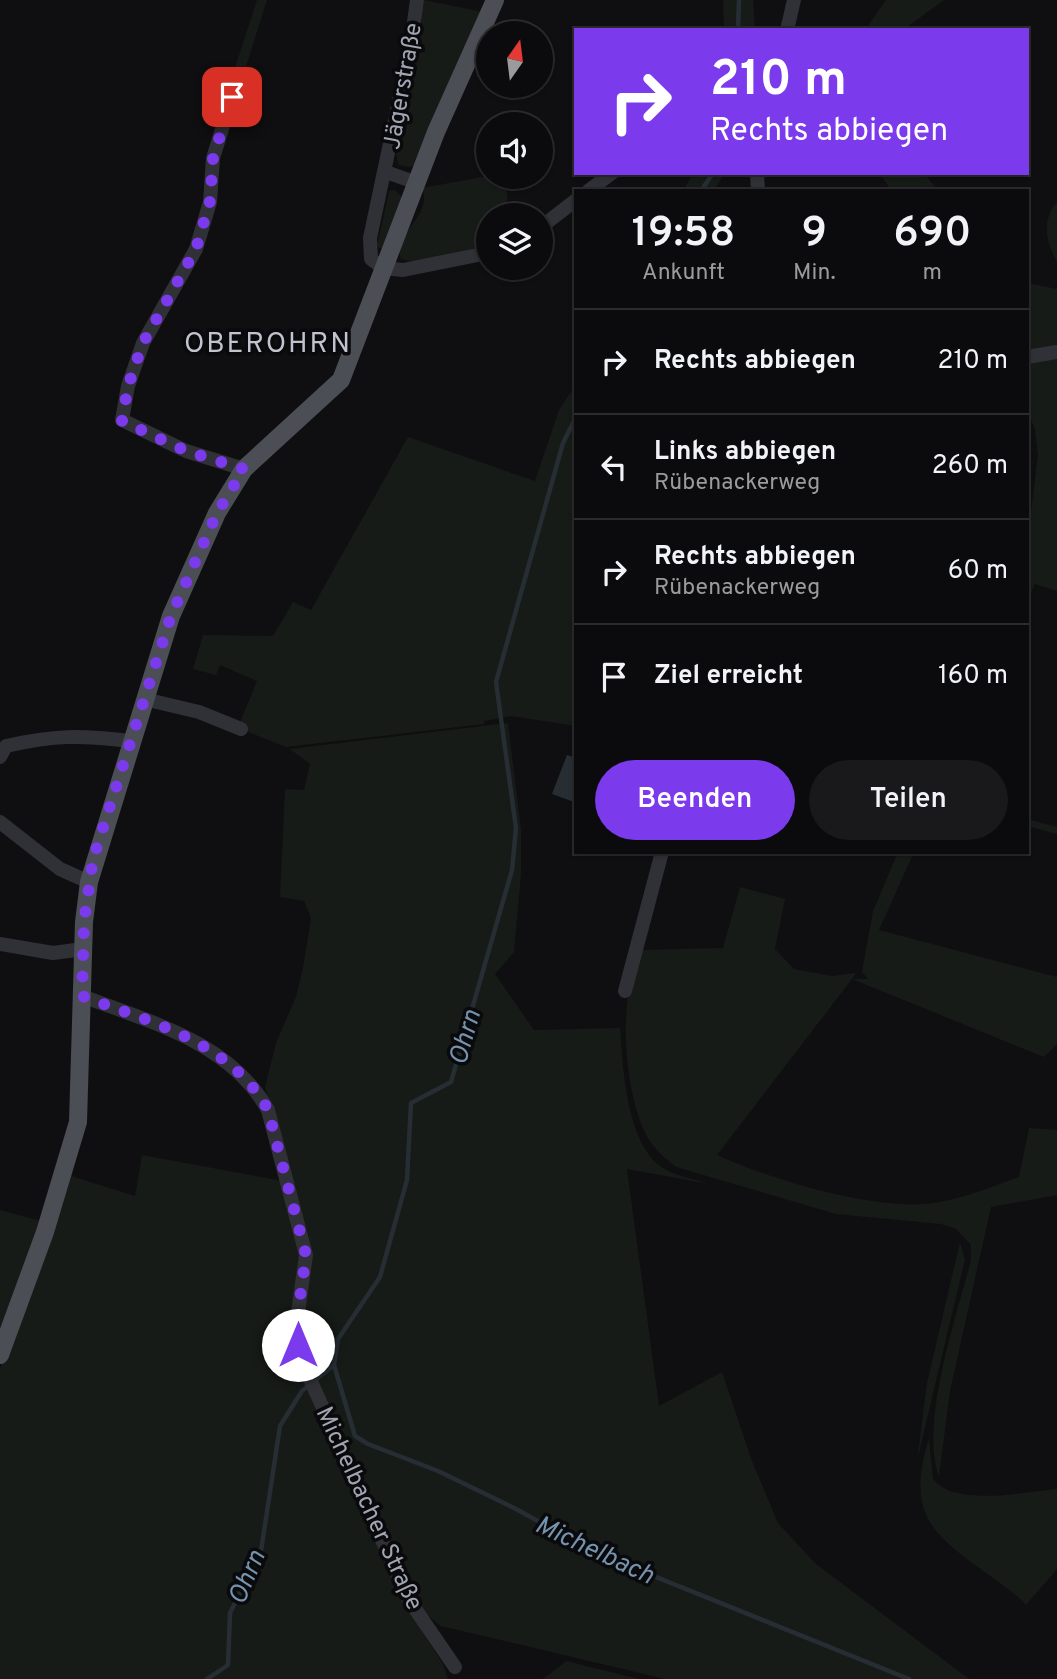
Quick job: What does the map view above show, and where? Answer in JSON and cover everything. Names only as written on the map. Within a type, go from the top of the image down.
[{"type":"main road","points":[[0,1354],[45,1232],[78,1122],[83,949],[89,882],[130,741],[171,616],[217,513],[244,469],[341,380],[436,132],[495,0]]},
{"type":"street","name":"Jägerstraße","points":[[383,268],[371,259],[369,251],[386,172],[416,0]]},
{"type":"street","points":[[787,28],[794,0]]},
{"type":"street","points":[[232,97],[213,158],[210,201],[196,249],[143,343],[128,386],[122,421],[186,451],[244,469]]},
{"type":"street","name":"Jägerstraße","points":[[386,172],[417,183]]},
{"type":"street","points":[[590,189],[609,175]]},
{"type":"street","points":[[553,218],[574,202]]},
{"type":"street","points":[[383,268],[403,270],[476,255]]},
{"type":"street","points":[[1029,357],[1057,352]]},
{"type":"street","points":[[144,699],[198,712],[241,729]]},
{"type":"street","points":[[0,757],[6,746],[43,737],[87,736],[130,741]]},
{"type":"street","points":[[0,822],[60,869],[89,882]]},
{"type":"street","points":[[625,992],[661,854]]},
{"type":"street","points":[[0,944],[53,953],[83,949]]},
{"type":"street","name":"Michelbacher Straße","points":[[82,996],[201,1044],[237,1070],[257,1091],[268,1110],[303,1233],[306,1255],[296,1327],[305,1368],[409,1600],[455,1667]]},
{"type":"shaded area","points":[[257,0],[267,0],[230,117],[220,114]]},
{"type":"shaded area","points":[[424,0],[483,12],[479,21],[476,21],[476,28],[418,164],[411,167],[399,165],[396,154],[419,44]]},
{"type":"shaded area","points":[[723,0],[753,0],[755,28],[724,28]]},
{"type":"shaded area","points":[[886,0],[944,0],[906,28],[866,28]]},
{"type":"shaded area","points":[[692,175],[724,175],[715,189],[684,189]]},
{"type":"shaded area","points":[[881,175],[925,175],[937,189],[890,189]]},
{"type":"shaded area","points":[[476,178],[476,189],[507,189],[507,203],[476,203],[476,249],[414,262],[401,259],[400,250],[406,233],[422,207],[422,188]]},
{"type":"shaded area","points":[[395,190],[403,198],[382,248],[379,248],[377,246],[389,191]]},
{"type":"shaded area","points":[[1057,202],[1057,262],[1050,247],[1047,224]]},
{"type":"shaded area","points":[[1029,276],[1032,284],[1057,289],[1057,347],[1029,352]]},
{"type":"shaded area","points":[[1057,358],[1057,591],[1035,584],[1029,597],[1029,528],[1038,455],[1035,429],[1029,416],[1029,363]]},
{"type":"shaded area","points":[[574,387],[574,726],[511,716],[484,721],[484,724],[286,747],[241,729],[241,720],[257,681],[220,665],[216,675],[193,669],[203,635],[273,636],[293,602],[311,610],[408,437],[535,481],[559,410]]},
{"type":"shaded area","points":[[508,723],[521,829],[521,874],[514,952],[495,974],[534,1030],[620,1028],[625,1084],[641,1142],[663,1168],[709,1184],[627,1169],[659,1406],[722,1372],[752,1461],[778,1523],[816,1564],[969,1679],[665,1679],[441,1626],[421,1610],[310,1365],[301,1328],[311,1252],[308,1233],[265,1087],[276,1043],[296,997],[311,918],[304,901],[280,897],[285,789],[304,790],[310,764],[290,749]]},
{"type":"shaded area","points":[[567,755],[574,757],[574,802],[552,794]]},
{"type":"shaded area","points":[[1029,820],[1057,827],[1057,834],[1029,827]]},
{"type":"shaded area","points":[[897,854],[913,854],[879,930],[1057,977],[1057,1044],[1044,1057],[852,979],[868,979],[862,972],[873,911]]},
{"type":"shaded area","points":[[740,887],[785,899],[775,949],[794,969],[832,976],[856,973],[717,1155],[792,1183],[848,1197],[875,1202],[926,1204],[962,1197],[1019,1177],[1029,1128],[1057,1130],[1057,1195],[991,1207],[950,1391],[939,1476],[934,1455],[937,1400],[949,1339],[971,1260],[971,1245],[956,1229],[941,1224],[836,1214],[676,1167],[659,1152],[642,1127],[632,1089],[626,1047],[630,987],[640,950],[723,948]]},
{"type":"shaded area","points":[[142,1155],[283,1181],[300,1258],[291,1329],[297,1367],[405,1604],[444,1666],[448,1679],[0,1679],[0,1369],[71,1176],[135,1196]]},
{"type":"shaded area","points":[[0,1210],[41,1221],[0,1333]]},
{"type":"shaded area","points":[[960,1242],[965,1259],[917,1461],[927,1383]]},
{"type":"shaded area","points":[[929,1438],[933,1479],[943,1488],[957,1493],[991,1496],[1057,1489],[1057,1569],[1026,1605],[954,1549],[930,1521],[923,1505],[920,1487]]},
{"type":"shaded area","points":[[566,1661],[639,1679],[543,1679]]},
{"type":"waterway","name":"Ohrn","points":[[738,28],[739,0]]},
{"type":"waterway","name":"Ohrn","points":[[702,189],[712,175]]},
{"type":"waterway","name":"Ohrn","points":[[207,1679],[228,1665],[230,1613],[261,1551],[280,1426],[302,1391],[334,1365],[338,1339],[380,1277],[407,1180],[411,1103],[451,1082],[512,870],[516,828],[496,682],[563,443],[574,421]]},
{"type":"waterway","name":"Michelbach","points":[[334,1365],[355,1436],[368,1444],[438,1471],[516,1509],[594,1552],[909,1679]]},
{"type":"district","name":"OBEROHRN","points":[[268,342]]},
{"type":"route","points":[[232,97],[213,158],[214,179],[210,201],[196,249],[143,343],[128,386],[122,421],[186,451],[244,469],[217,513],[171,616],[93,859],[84,922],[82,996],[201,1044],[237,1070],[257,1091],[268,1110],[303,1233],[306,1255],[296,1327],[298,1345]]}]
